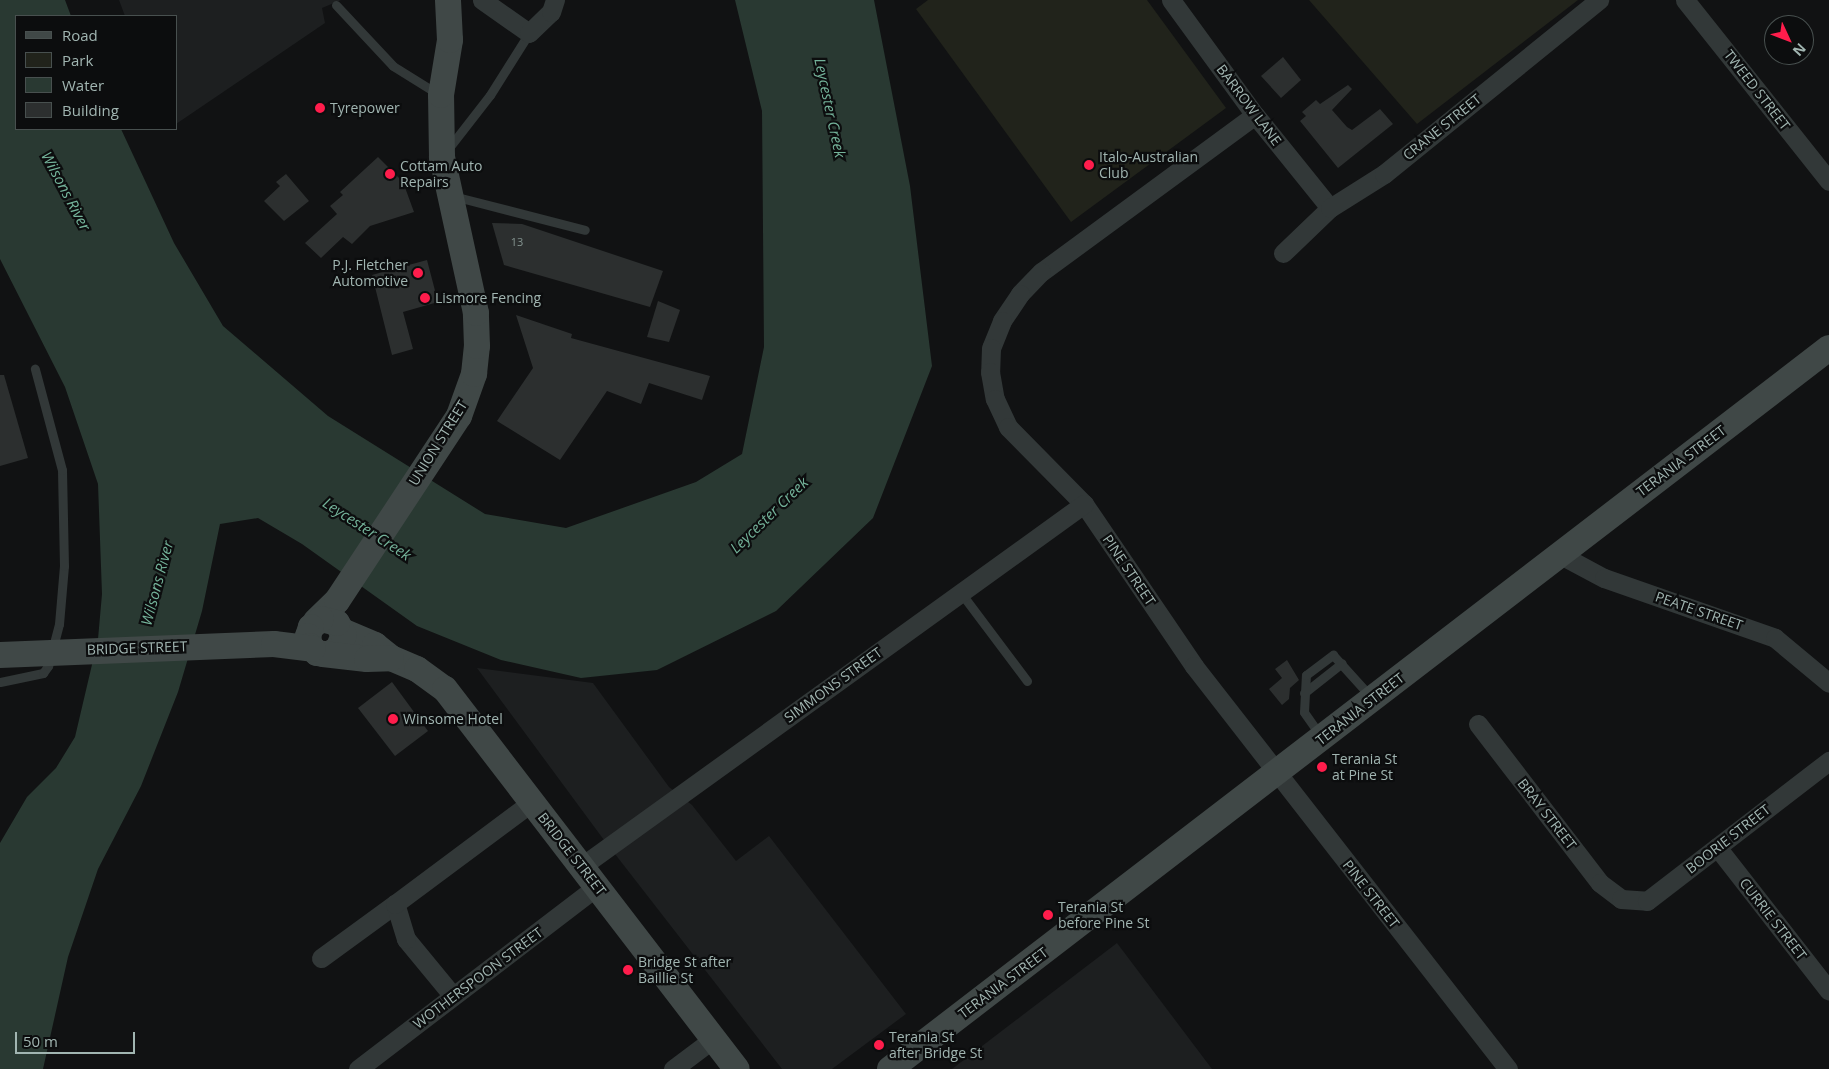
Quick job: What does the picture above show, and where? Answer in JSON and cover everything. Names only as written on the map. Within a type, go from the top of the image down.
[{"type":"main road","name":"UNION STREET","points":[[326,629],[459,416],[474,374],[477,346],[476,313],[448,194],[442,157],[440,95],[450,40],[448,0]]},
{"type":"main road","name":"TERANIA STREET","points":[[890,1069],[1277,774],[1580,537],[1829,348]]},
{"type":"main road","name":"BRIDGE STREET","points":[[0,655],[274,644],[326,629],[417,669],[445,689],[737,1069]]},
{"type":"street","points":[[482,0],[529,33],[551,12],[556,0]]},
{"type":"street","name":"BARROW LANE","points":[[1171,0],[1255,115],[1330,208]]},
{"type":"street","name":"CRANE STREET","points":[[1283,253],[1330,208],[1384,174],[1599,0]]},
{"type":"street","points":[[1671,0],[1702,21]]},
{"type":"street","name":"TWEED STREET","points":[[1684,0],[1829,181]]},
{"type":"street","name":"PINE STREET","points":[[1255,115],[1041,272],[1020,294],[1002,321],[991,348],[990,372],[995,399],[1008,427],[1084,504],[1194,666],[1508,1069]]},
{"type":"street","name":"SIMMONS STREET","points":[[589,876],[960,592],[1084,504]]},
{"type":"street","name":"PEATE STREET","points":[[1560,554],[1604,578],[1775,638],[1829,683]]},
{"type":"street","name":"BRAY STREET","points":[[1478,724],[1600,883],[1621,899]]},
{"type":"street","name":"BOORIE STREET","points":[[1621,899],[1647,901],[1829,761]]},
{"type":"street","points":[[321,958],[532,802]]},
{"type":"street","name":"CURRIE STREET","points":[[1717,847],[1829,991]]},
{"type":"street","name":"WOTHERSPOON STREET","points":[[358,1069],[453,996],[589,876]]},
{"type":"street","points":[[395,904],[406,939],[453,996]]},
{"type":"street","points":[[673,1069],[713,1039]]},
{"type":"lane","points":[[336,4],[393,66],[440,95]]},
{"type":"lane","points":[[442,157],[490,95],[529,33]]},
{"type":"lane","points":[[448,194],[585,230]]},
{"type":"lane","points":[[0,682],[43,673],[48,666],[59,624],[64,566],[62,470],[35,370]]},
{"type":"lane","points":[[960,592],[1027,681]]},
{"type":"lane","points":[[1322,738],[1304,712],[1306,675],[1333,655],[1372,699]]},
{"type":"shaded area","points":[[119,0],[341,0],[322,8],[325,23],[178,123],[178,15],[125,15]]},
{"type":"shaded area","points":[[477,668],[593,683],[669,787],[692,805],[736,861],[769,836],[906,1014],[832,1069],[782,1069],[601,836]]},
{"type":"shaded area","points":[[1117,943],[1212,1069],[952,1069]]},
{"type":"green space","name":"Italo-Australian Club","points":[[928,0],[1147,0],[1226,108],[1071,222],[916,9]]},
{"type":"green space","points":[[1309,0],[1578,0],[1417,124]]},
{"type":"water","points":[[0,0],[65,0],[71,15],[15,15],[15,130],[121,130],[174,243],[223,326],[328,416],[485,514],[566,528],[696,482],[742,454],[764,347],[762,111],[735,0],[874,0],[910,186],[932,366],[873,518],[776,611],[657,670],[581,678],[501,660],[417,626],[302,544],[258,518],[220,524],[202,611],[178,692],[141,786],[98,869],[68,957],[43,1069],[0,1069],[0,843],[27,797],[56,768],[75,737],[98,639],[102,594],[98,484],[65,387],[0,259]]},
{"type":"building","points":[[1283,57],[1301,80],[1281,98],[1261,76]]},
{"type":"building","points":[[1348,85],[1352,89],[1332,110],[1347,127],[1352,130],[1380,109],[1393,124],[1338,168],[1300,121],[1306,116],[1302,112],[1316,100],[1320,104]]},
{"type":"building","points":[[378,157],[403,182],[414,212],[370,226],[352,244],[343,237],[321,258],[305,243],[337,214],[330,206],[343,195],[340,192]]},
{"type":"building","points":[[286,174],[309,201],[284,221],[264,201],[280,186],[276,182]]},
{"type":"building","points":[[492,223],[522,224],[663,271],[650,307],[504,265]]},
{"type":"building","points":[[427,260],[438,302],[403,312],[413,349],[392,355],[372,275]]},
{"type":"building","points":[[658,301],[680,310],[669,342],[647,337]]},
{"type":"building","points":[[516,315],[572,334],[571,338],[710,376],[702,400],[649,383],[641,404],[607,391],[560,460],[497,421],[533,368]]},
{"type":"building","points":[[0,375],[4,375],[28,458],[0,466]]},
{"type":"building","points":[[1287,660],[1299,680],[1290,688],[1289,699],[1282,705],[1269,689],[1282,678],[1275,669]]},
{"type":"building","name":"Winsome Hotel","points":[[392,682],[428,731],[395,756],[358,708]]},
{"type":"place","name":"Tyrepower","points":[[320,108]]},
{"type":"place","name":"Italo-Australian Club","points":[[1089,165]]},
{"type":"place","name":"Cottam Auto Repairs","points":[[390,174]]},
{"type":"place","name":"P.J. Fletcher Automotive","points":[[418,273]]},
{"type":"place","name":"Lismore Fencing","points":[[425,298]]},
{"type":"place","name":"Winsome Hotel","points":[[393,719]]},
{"type":"place","name":"Terania St at Pine St","points":[[1322,767]]},
{"type":"place","name":"Terania St before Pine St","points":[[1048,915]]},
{"type":"place","name":"Bridge St after Baillie St","points":[[628,970]]},
{"type":"place","name":"Terania St after Bridge St","points":[[879,1045]]},
{"type":"water label","name":"Leycester Creek","points":[[830,108]]},
{"type":"water label","name":"Wilsons River","points":[[66,191]]},
{"type":"water label","name":"Leycester Creek","points":[[769,515]]},
{"type":"water label","name":"Leycester Creek","points":[[367,529]]},
{"type":"water label","name":"Wilsons River","points":[[157,583]]}]
